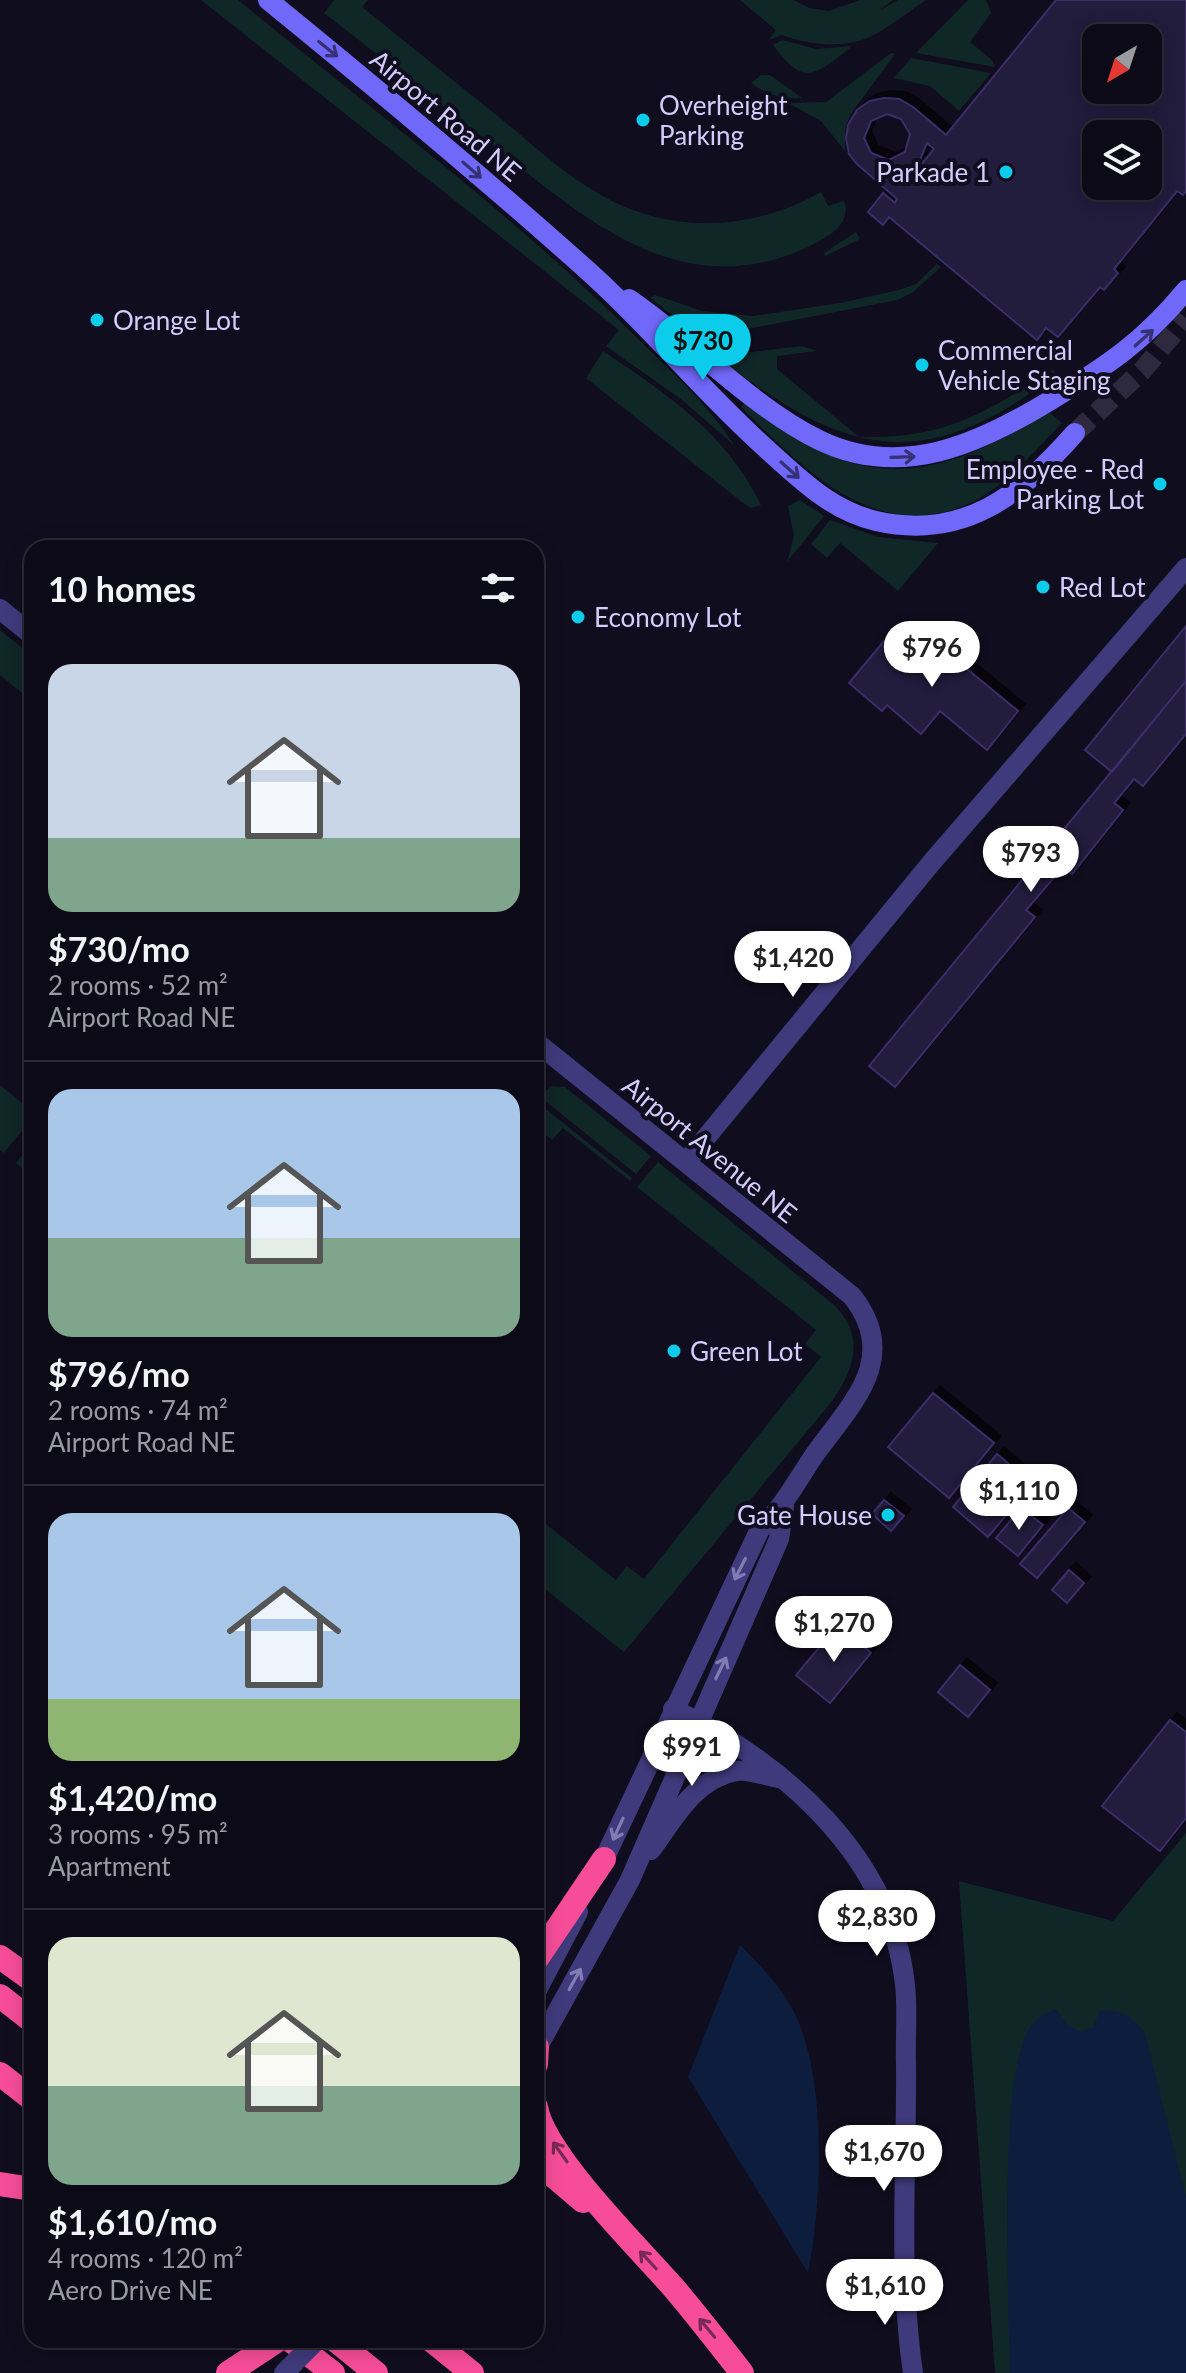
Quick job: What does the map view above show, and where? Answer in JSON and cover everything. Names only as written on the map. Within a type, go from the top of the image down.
[{"type":"highway","points":[[544,1948],[604,1859]]},
{"type":"highway","points":[[0,1957],[24,1974]]},
{"type":"highway","points":[[0,1996],[24,2015]]},
{"type":"highway","points":[[0,2074],[24,2093]]},
{"type":"highway","points":[[544,2123],[559,2152],[625,2236],[671,2285],[742,2373]]},
{"type":"highway","points":[[544,2168],[625,2236]]},
{"type":"highway","points":[[0,2184],[24,2188]]},
{"type":"highway","points":[[228,2373],[269,2348]]},
{"type":"highway","points":[[292,2348],[333,2373]]},
{"type":"highway","points":[[345,2348],[376,2373]]},
{"type":"highway","points":[[441,2348],[472,2373]]},
{"type":"main road","name":"Airport Road NE","points":[[268,0],[413,119],[590,272],[732,418],[806,485],[852,514],[878,521],[932,525],[983,511],[1024,487],[1075,433]]},
{"type":"main road","name":"Airport Road NE","points":[[590,272],[654,316],[798,429],[840,448],[892,458],[940,453],[968,445],[1032,411],[1123,355],[1157,326],[1186,290]]},
{"type":"street","points":[[686,1162],[932,862],[1186,568]]},
{"type":"street","points":[[0,609],[24,628]]},
{"type":"street","name":"Airport Avenue NE","points":[[544,1048],[852,1296],[869,1324],[873,1338],[871,1364],[857,1399],[805,1469],[784,1506]]},
{"type":"street","points":[[544,1976],[604,1859],[760,1529],[784,1506]]},
{"type":"street","points":[[544,2039],[630,1880],[697,1720],[779,1539],[784,1506]]},
{"type":"street","points":[[673,1709],[739,1744],[784,1780],[829,1823],[869,1875],[897,1945],[905,1984],[906,2277],[913,2373]]},
{"type":"street","points":[[630,1880],[692,1794],[703,1785],[737,1771],[784,1780]]},
{"type":"street","points":[[243,2373],[273,2348]]},
{"type":"street","points":[[284,2373],[309,2348]]},
{"type":"green space","points":[[201,0],[238,0],[489,203],[585,288],[673,373],[712,415],[734,445],[682,400],[606,346],[619,330]]},
{"type":"green space","points":[[334,0],[368,0],[362,7],[549,159],[587,187],[627,208],[683,222],[740,221],[768,215],[821,192],[828,206],[844,201],[845,216],[838,228],[812,245],[764,262],[720,266],[677,260],[637,246],[560,198],[324,13]]},
{"type":"green space","points":[[740,0],[794,0],[809,8],[829,11],[860,0],[893,0],[879,11],[898,0],[926,0],[869,37],[832,44],[811,43],[782,35],[769,40],[776,30]]},
{"type":"green space","points":[[968,0],[986,0],[991,13],[970,42],[992,60],[995,67],[916,53]]},
{"type":"green space","points":[[782,40],[816,49],[852,46],[819,70],[802,72],[784,59],[773,45]]},
{"type":"green space","points":[[891,53],[895,54],[850,115],[845,129],[845,151],[821,121],[788,103],[826,102]]},
{"type":"green space","points":[[911,58],[991,73],[959,111],[930,86],[894,78]]},
{"type":"green space","points":[[761,75],[770,75],[802,98],[788,98],[763,91],[751,83]]},
{"type":"green space","points":[[856,232],[860,239],[825,256],[824,253]]},
{"type":"green space","points":[[937,264],[941,267],[912,293],[897,300],[742,330],[698,328],[677,319],[650,298],[655,295],[702,311],[753,316],[840,303],[899,290],[916,284]]},
{"type":"green space","points":[[802,346],[817,351],[777,356],[777,369],[857,436],[803,415],[717,356]]},
{"type":"green space","points":[[603,351],[672,400],[713,437],[731,457],[761,505],[751,508],[742,502],[586,378]]},
{"type":"green space","points":[[1053,370],[1056,374],[1008,407],[964,429],[923,440],[883,441],[864,437],[915,434],[938,429],[980,413]]},
{"type":"green space","points":[[744,403],[785,432],[822,452],[858,465],[894,469],[929,466],[966,455],[1048,411],[1062,423],[1021,466],[986,494],[939,513],[906,515],[874,508],[845,495],[817,476],[741,407]]},
{"type":"green space","points":[[800,500],[824,516],[787,562],[794,536],[788,506]]},
{"type":"green space","points":[[830,520],[878,537],[938,543],[898,591],[840,543],[827,558],[811,544]]},
{"type":"green space","points":[[0,630],[24,650],[24,694],[0,675]]},
{"type":"green space","points":[[0,1085],[24,1104],[24,1128],[4,1153],[0,1150]]},
{"type":"green space","points":[[551,1086],[565,1087],[651,1156],[636,1174],[544,1100],[544,1093]]},
{"type":"green space","points":[[544,1108],[632,1178],[630,1181],[563,1128],[552,1140],[544,1134]]},
{"type":"green space","points":[[24,1153],[24,1170],[16,1163]]},
{"type":"green space","points":[[658,1162],[834,1305],[850,1328],[853,1352],[847,1376],[833,1400],[624,1652],[544,1588],[544,1522],[616,1580],[627,1566],[644,1579],[821,1357],[805,1344],[816,1330],[637,1187]]},
{"type":"green space","points":[[1186,1833],[1186,2373],[995,2373],[959,1881],[1113,1921]]},
{"type":"water","points":[[740,1945],[788,2001],[808,2050],[814,2080],[819,2146],[816,2214],[808,2273],[688,2077]]},
{"type":"water","points":[[1056,2009],[1067,2024],[1080,2032],[1093,2027],[1100,2011],[1114,2011],[1126,2015],[1145,2033],[1186,2197],[1186,2373],[1010,2373],[1007,2192],[1013,2090],[1020,2051],[1031,2026]]},
{"type":"building","name":"Parkade 1","points":[[1056,0],[1186,0],[1186,191],[1183,195],[1177,191],[1114,269],[1118,273],[1104,290],[1100,287],[1058,337],[1046,328],[1037,340],[889,217],[883,225],[868,212],[883,193],[895,203],[897,199],[849,154],[846,138],[848,125],[857,110],[870,101],[899,99],[946,135]],"holes":[[[887,114],[901,119],[910,134],[905,152],[889,160],[871,153],[864,138],[871,121]],[[927,143],[934,149],[907,182],[896,173],[919,162]]]},
{"type":"building","points":[[1186,626],[1186,681],[1112,772],[1085,750]]},
{"type":"building","points":[[928,637],[1018,711],[987,750],[940,711],[921,734],[887,705],[882,711],[849,683],[884,641]]},
{"type":"building","points":[[1186,681],[1186,734],[1143,786],[1134,779],[1114,803],[1123,810],[1072,874],[1063,867],[1026,910],[1035,917],[895,1087],[869,1066]]},
{"type":"building","points":[[933,1393],[994,1443],[949,1498],[888,1447]]},
{"type":"building","points":[[997,1454],[1032,1484],[988,1537],[953,1507]]},
{"type":"building","name":"Gate House","points":[[884,1500],[904,1516],[891,1531],[872,1514]]},
{"type":"building","points":[[1021,1508],[1043,1525],[1018,1556],[996,1538]]},
{"type":"building","points":[[1068,1508],[1085,1522],[1037,1578],[1020,1564]]},
{"type":"building","points":[[1069,1570],[1084,1583],[1067,1603],[1052,1590]]},
{"type":"building","points":[[838,1625],[871,1653],[830,1703],[796,1675]]},
{"type":"building","points":[[960,1665],[990,1690],[968,1717],[938,1692]]},
{"type":"building","points":[[1170,1720],[1186,1732],[1186,1818],[1160,1851],[1102,1806]]},
{"type":"tunnel","points":[[1075,433],[1143,370],[1186,318]]},
{"type":"place","name":"Overheight Parking","points":[[643,120]]},
{"type":"place","name":"Parkade 1","points":[[1006,172]]},
{"type":"place","name":"Orange Lot","points":[[97,320]]},
{"type":"place","name":"Commercial Vehicle Staging","points":[[922,365]]},
{"type":"place","name":"Employee - Red Parking Lot","points":[[1160,484]]},
{"type":"place","name":"Red Lot","points":[[1043,587]]},
{"type":"place","name":"Economy Lot","points":[[578,617]]},
{"type":"place","name":"Green Lot","points":[[674,1351]]},
{"type":"place","name":"Gate House","points":[[888,1515]]}]
